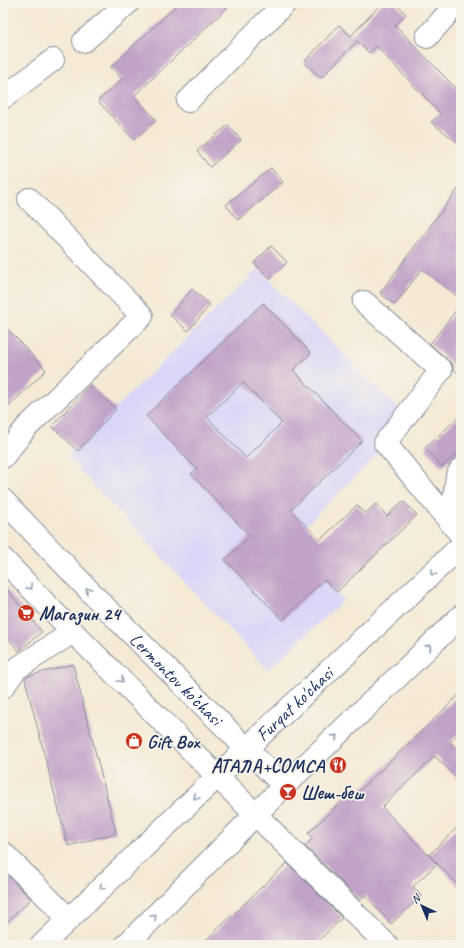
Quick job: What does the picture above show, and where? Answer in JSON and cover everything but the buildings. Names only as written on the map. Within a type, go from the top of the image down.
[{"type":"main road","points":[[84,41],[128,3]]},
{"type":"main road","points":[[188,102],[286,3]]},
{"type":"main road","points":[[427,37],[457,3]]},
{"type":"main road","points":[[3,98],[54,60]]},
{"type":"main road","points":[[3,457],[26,428],[142,316],[28,199]]},
{"type":"main road","points":[[364,302],[441,370],[385,442],[461,535]]},
{"type":"main road","points":[[461,469],[457,476],[454,499],[461,523]]},
{"type":"main road","name":"Lermontov ko’chasi","points":[[3,500],[103,605],[284,786]]},
{"type":"main road","name":"Furqat ko'chasi","points":[[42,945],[246,749],[461,546]]},
{"type":"main road","name":"Lermontov ko’chasi","points":[[3,559],[73,632],[388,945]]},
{"type":"main road","points":[[126,945],[284,786],[461,616]]},
{"type":"main road","points":[[3,687],[16,669],[73,632]]},
{"type":"main road","points":[[3,853],[69,919]]},
{"type":"shaded area","points":[[258,269],[402,412],[370,444],[379,453],[306,525],[342,562],[325,580],[344,600],[268,670],[66,456]]},
{"type":"place","name":"Магазин 24","points":[[26,613]]},
{"type":"place","name":"Gift Box","points":[[134,741]]},
{"type":"place","name":"АТАЛА+СОМСА","points":[[338,765]]},
{"type":"place","name":"Шеш-беш","points":[[288,792]]}]
